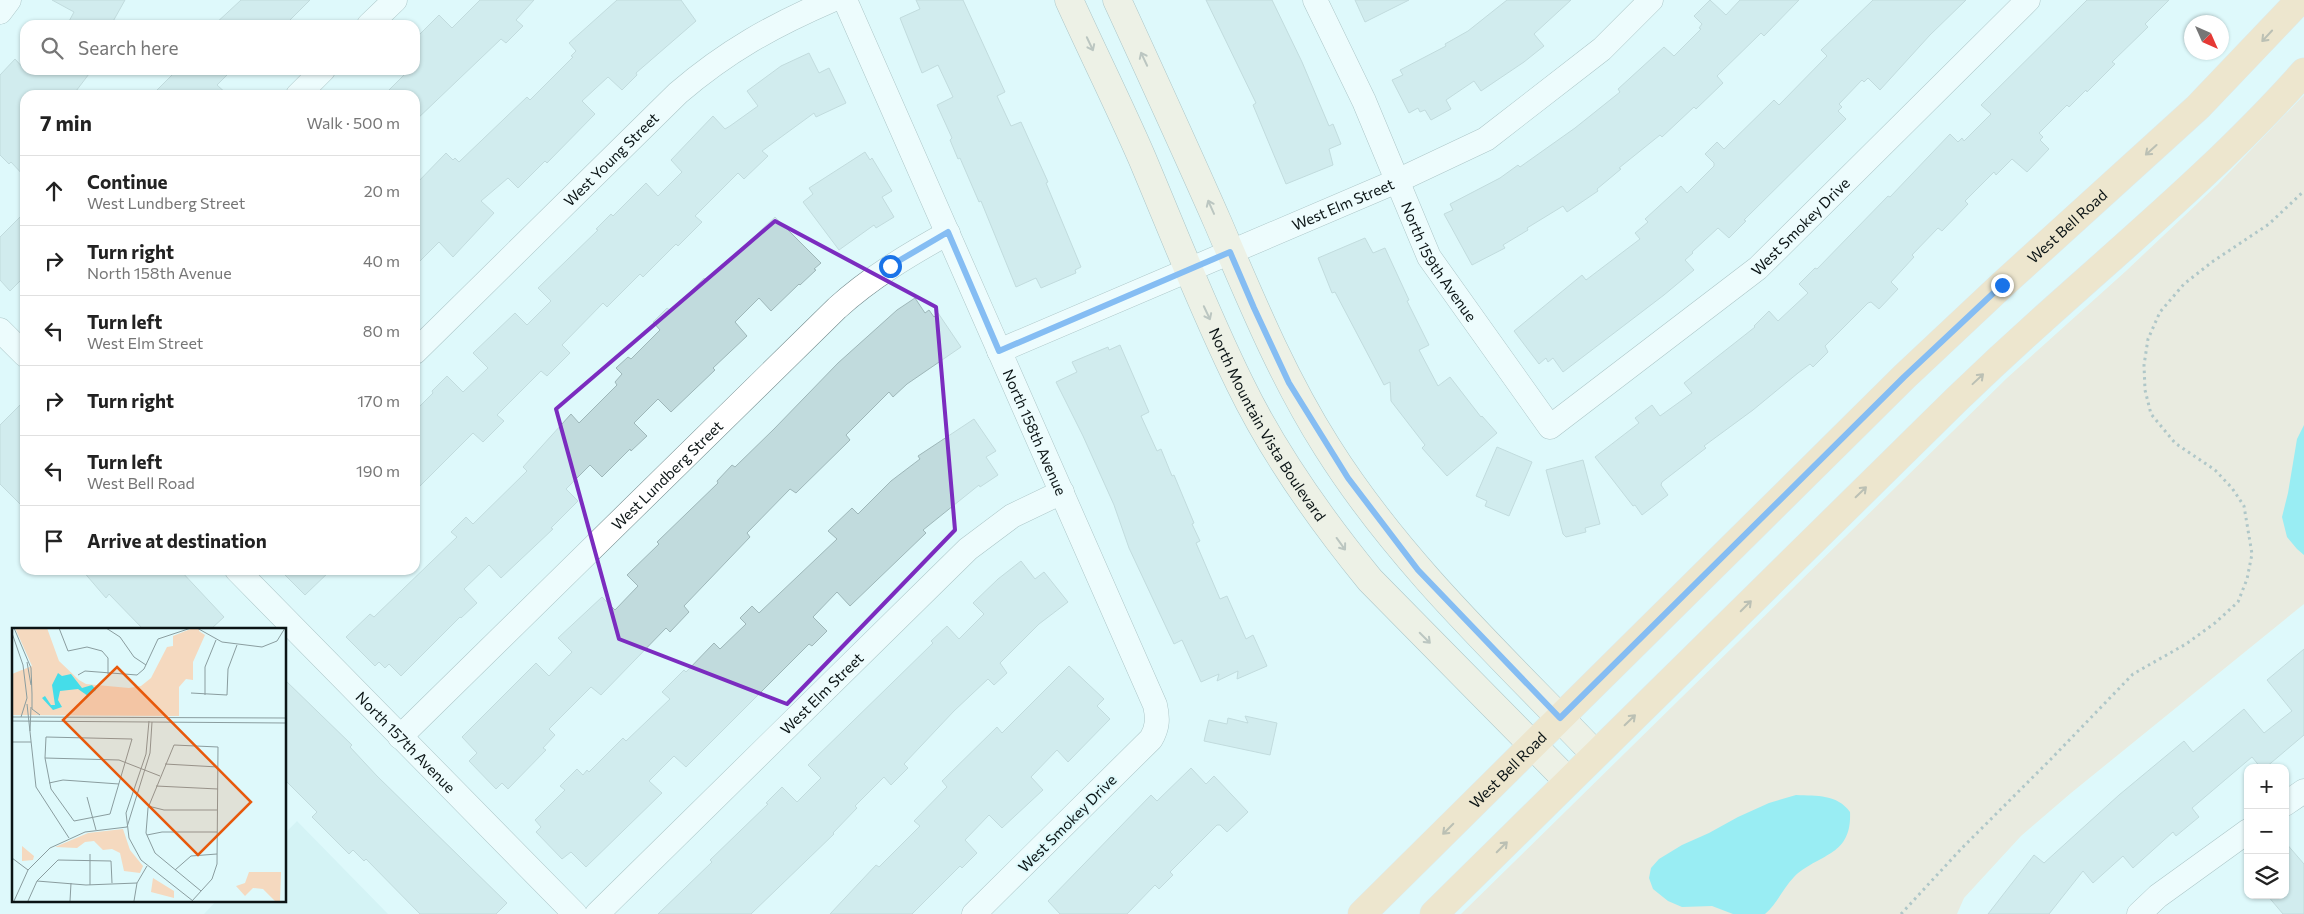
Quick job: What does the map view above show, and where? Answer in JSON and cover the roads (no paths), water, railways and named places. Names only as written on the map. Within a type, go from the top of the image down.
[{"type":"main road","name":"West Bell Road","points":[[1362,914],[1931,351],[2198,107],[2300,0]]},
{"type":"main road","points":[[1434,914],[1956,400],[2041,321],[2186,192],[2252,128],[2304,72]]},
{"type":"street","points":[[0,12],[9,0]]},
{"type":"street","points":[[374,20],[395,0]]},
{"type":"street","name":"West Young Street","points":[[420,347],[678,93],[701,73],[749,40],[832,0]]},
{"type":"street","name":"North 158th Avenue","points":[[845,0],[1155,705],[1158,716],[1157,729]]},
{"type":"street","name":"North Mountain Vista Boulevard","points":[[1069,0],[1141,157],[1240,386],[1283,460],[1345,549],[1391,603],[1568,781]]},
{"type":"street","points":[[1117,0],[1170,114],[1254,308],[1289,383],[1348,478],[1418,570],[1595,754]]},
{"type":"street","name":"North 159th Avenue","points":[[1315,0],[1364,101],[1429,257],[1550,427]]},
{"type":"street","name":"West Elm Street","points":[[999,351],[1397,181],[1486,139],[1602,49],[1651,0]]},
{"type":"street","name":"West Smokey Drive","points":[[1550,427],[1758,268],[2028,0]]},
{"type":"street","points":[[303,90],[319,75]]},
{"type":"street","name":"West Lundberg Street","points":[[400,737],[837,308],[877,276],[948,232]]},
{"type":"street","points":[[0,330],[20,350]]},
{"type":"street","name":"West Elm Street","points":[[597,914],[968,549],[1012,516],[1062,492]]},
{"type":"street","name":"North 157th Avenue","points":[[242,575],[575,914]]},
{"type":"street","name":"West Smokey Drive","points":[[974,914],[1142,748],[1157,729]]},
{"type":"street","points":[[2289,801],[2304,791]]},
{"type":"street","points":[[2139,914],[2158,896],[2244,834]]},
{"type":"water","points":[[2304,425],[2304,555],[2287,537],[2282,517],[2297,439]]},
{"type":"water","points":[[1796,795],[1826,797],[1839,802],[1850,812],[1849,827],[1846,838],[1840,846],[1794,877],[1765,914],[1733,914],[1712,906],[1682,907],[1668,901],[1653,889],[1649,878],[1651,868],[1659,859],[1682,845],[1738,817],[1769,803]]}]
